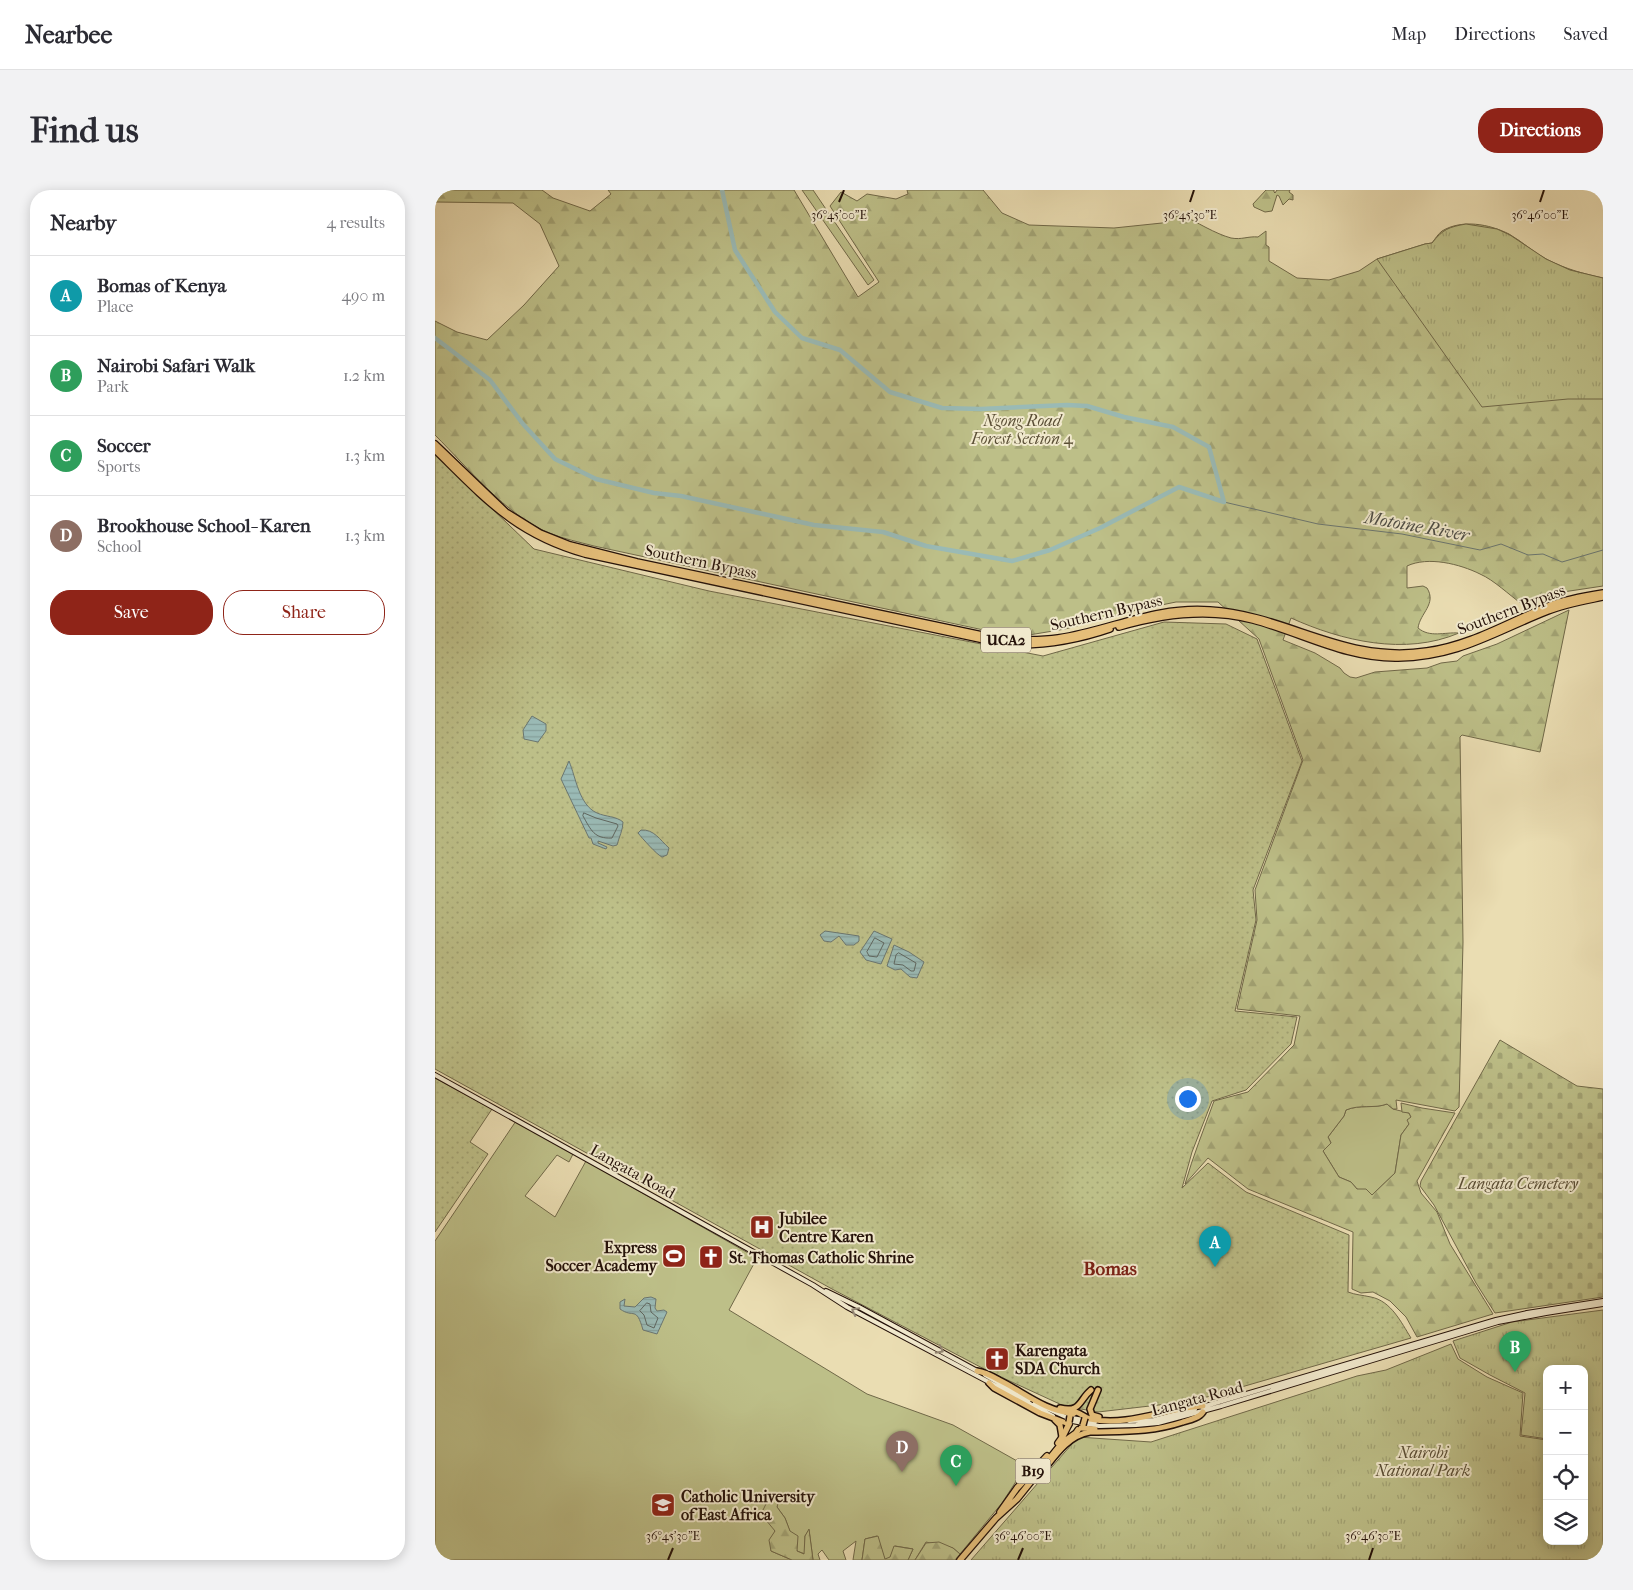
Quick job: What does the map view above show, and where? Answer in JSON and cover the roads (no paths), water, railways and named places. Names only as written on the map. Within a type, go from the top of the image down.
[{"type":"highway","name":"Southern Bypass","points":[[435,444],[506,512],[540,533],[570,545],[637,562],[1001,639],[1057,638],[1154,613],[1179,610],[1209,610],[1268,620],[1322,640],[1358,650],[1388,654],[1419,652],[1452,646],[1475,639],[1562,602],[1603,593]]},
{"type":"highway","name":"Southern Bypass","points":[[435,450],[488,502],[509,519],[534,534],[562,547],[617,561],[1003,644],[1053,643],[1080,638],[1157,617],[1179,614],[1210,614],[1253,620],[1358,655],[1395,658],[1421,657],[1461,649],[1549,611],[1570,604],[1603,597]]},
{"type":"highway","name":"B19","points":[[960,1560],[1015,1497],[1062,1438],[1069,1419]]},
{"type":"highway","name":"B19","points":[[1015,1497],[1030,1483],[1062,1443],[1076,1433],[1083,1423]]},
{"type":"main road","name":"Langata Road","points":[[435,1075],[819,1289],[847,1307],[989,1383],[1055,1416],[1088,1424],[1122,1426],[1153,1424],[1496,1320],[1527,1313],[1603,1303]]},
{"type":"main road","name":"Langata Road","points":[[819,1289],[859,1307],[1044,1408],[1069,1419]]},
{"type":"main road","points":[[977,1371],[1065,1409],[1077,1406],[1091,1390]]},
{"type":"main road","points":[[1005,1382],[1058,1411],[1069,1419],[1073,1429],[1083,1423],[1097,1420],[1143,1418],[1193,1407],[1204,1409]]},
{"type":"main road","points":[[989,1383],[994,1388],[1053,1419],[1059,1425],[1062,1438]]},
{"type":"main road","points":[[1098,1390],[1090,1407],[1093,1416],[1143,1418]]},
{"type":"main road","name":"Langata Road","points":[[1083,1423],[1146,1421],[1189,1410],[1204,1409]]},
{"type":"main road","points":[[1083,1423],[1145,1428],[1173,1422],[1204,1409]]},
{"type":"main road","points":[[1030,1483],[1041,1474],[1067,1442],[1081,1434],[1153,1430],[1188,1421],[1199,1416],[1204,1409]]},
{"type":"main road","points":[[1053,1419],[1069,1419],[1080,1413],[1083,1423]]},
{"type":"water","points":[[532,716],[546,724],[546,731],[538,742],[524,739],[523,730]]},
{"type":"water","points":[[569,761],[582,798],[586,804],[597,813],[623,822],[617,845],[613,846],[598,841],[598,843],[607,847],[606,849],[593,844],[591,838],[589,838],[561,779]]},
{"type":"water","points":[[641,830],[650,831],[660,839],[669,848],[667,855],[662,857],[653,850],[638,833]]},
{"type":"water","points":[[825,931],[859,936],[859,941],[854,945],[846,945],[839,936],[831,942],[824,941],[820,935]]},
{"type":"water","points":[[874,931],[892,939],[881,964],[866,960],[860,952]]},
{"type":"water","points":[[894,945],[924,962],[917,978],[910,977],[901,969],[895,970],[887,966]]},
{"type":"water","points":[[651,1297],[656,1299],[655,1308],[657,1311],[664,1310],[667,1312],[657,1334],[643,1330],[641,1322],[636,1315],[620,1309],[620,1302],[625,1299],[624,1306],[635,1307],[644,1298]]},
{"type":"waterway","points":[[722,190],[735,250],[775,312],[802,338],[840,350],[890,392],[942,408],[981,409],[1067,405],[1087,406],[1124,417],[1173,427],[1209,447],[1224,502]]},
{"type":"waterway","points":[[435,338],[490,380],[523,424],[555,459],[596,479],[654,493],[681,496],[814,525],[883,532],[926,546],[1012,561],[1050,550],[1100,528],[1179,487],[1224,502]]},
{"type":"waterway","name":"Motoine River","points":[[1224,502],[1318,524],[1402,534],[1480,550],[1501,544],[1528,555],[1543,554],[1562,562],[1603,550]]},
{"type":"place","name":"Jubilee Centre Karen","points":[[762,1227]]},
{"type":"place","name":"Express Soccer Academy","points":[[674,1256]]},
{"type":"place","name":"St. Thomas Catholic Shrine","points":[[711,1257]]},
{"type":"place","name":"Bomas of Kenya","points":[[1215,1267]]},
{"type":"place","name":"Karengata SDA Church","points":[[997,1359]]},
{"type":"place","name":"Nairobi Safari Walk","points":[[1515,1372]]},
{"type":"place","name":"Brookhouse School- Karen","points":[[902,1472]]},
{"type":"place","name":"Soccer","points":[[956,1486]]},
{"type":"place","name":"Catholic University of East Africa","points":[[663,1505]]},
{"type":"district","name":"Bomas","points":[[1110,1268]]},
{"type":"park label","name":"Ngong Road Forest Section 4","points":[[1022,429]]},
{"type":"park label","name":"Langata Cemetery","points":[[1518,1183]]},
{"type":"park label","name":"Nairobi National Park","points":[[1423,1461]]}]
